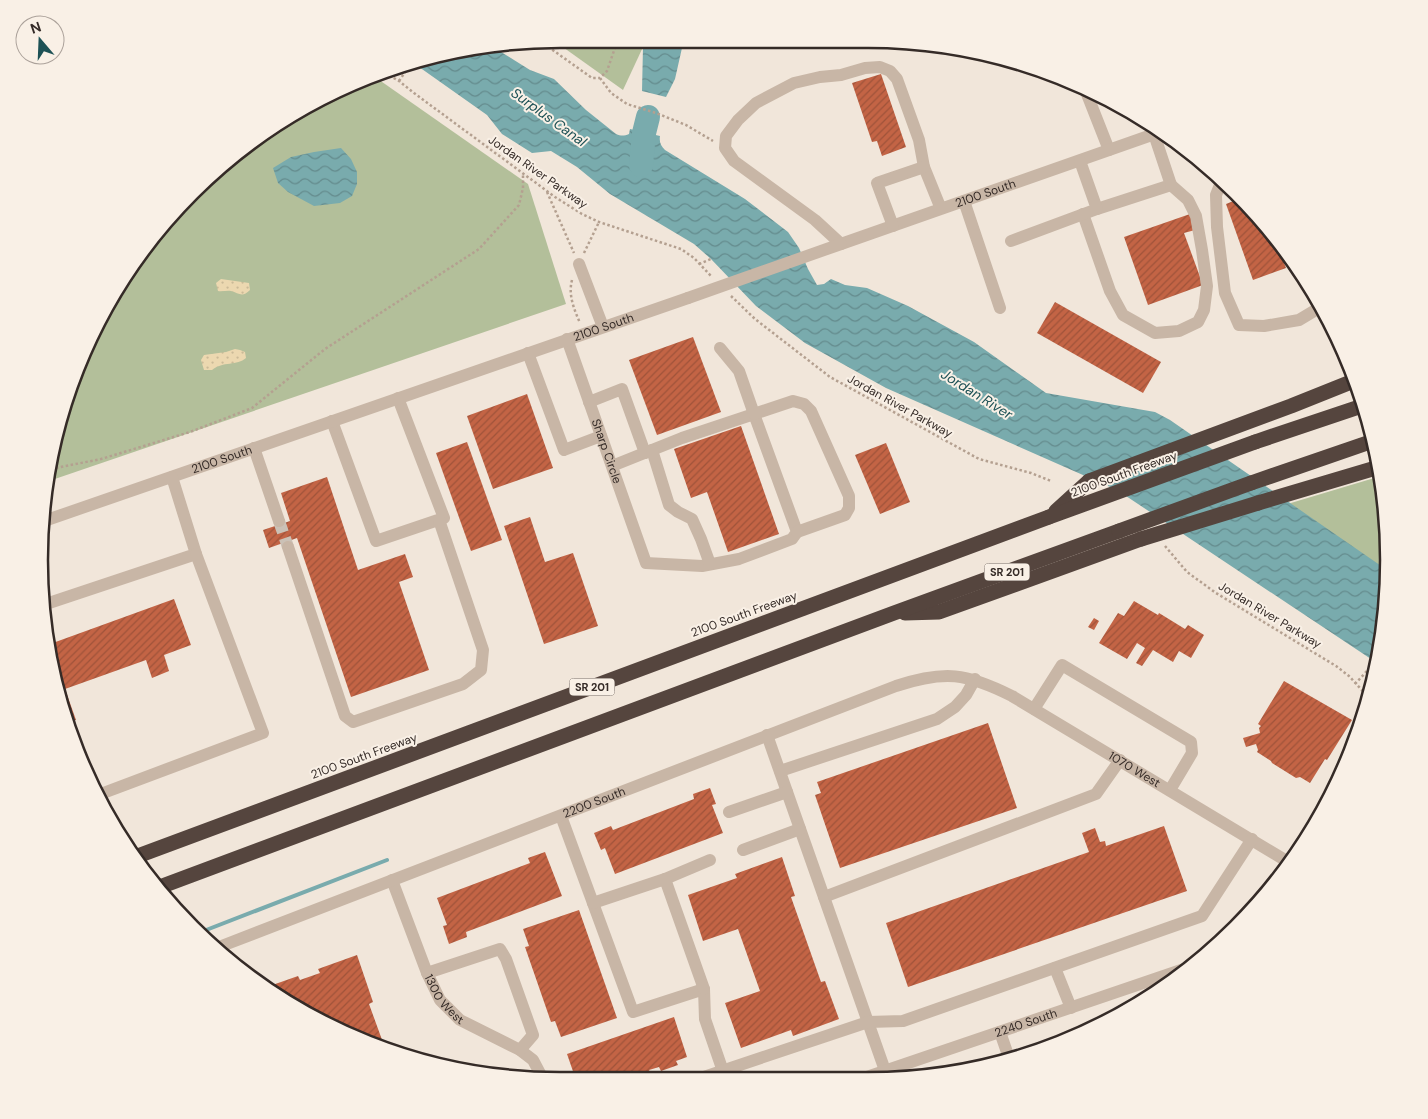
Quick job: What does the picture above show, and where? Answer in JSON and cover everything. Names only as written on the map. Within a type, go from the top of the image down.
[{"type":"highway","points":[[1049,517],[1089,481],[1349,383]]},
{"type":"highway","name":"2100 South Freeway","points":[[141,855],[1049,517],[1357,408]]},
{"type":"highway","name":"SR 201","points":[[165,885],[894,613],[1251,483],[1367,443]]},
{"type":"highway","points":[[894,613],[939,612],[1141,539],[1372,469]]},
{"type":"street","points":[[841,244],[815,220],[734,161],[726,148],[726,136],[738,120],[756,103],[794,83],[820,77],[841,75],[865,68],[880,67],[890,72],[897,79],[919,140],[924,167],[941,209]]},
{"type":"street","points":[[1088,97],[1109,150]]},
{"type":"street","name":"2100 South","points":[[50,519],[1154,134]]},
{"type":"street","points":[[1083,214],[1110,291],[1123,315],[1155,333],[1179,331],[1198,322],[1204,310],[1207,286],[1196,216],[1188,200],[1171,185],[1159,138]]},
{"type":"street","points":[[1080,161],[1097,209]]},
{"type":"street","points":[[892,226],[877,183],[924,167]]},
{"type":"street","points":[[1011,241],[1097,209],[1171,185]]},
{"type":"street","points":[[1219,187],[1216,194],[1217,227],[1225,293],[1239,325],[1264,326],[1299,320],[1315,310]]},
{"type":"street","points":[[964,201],[1000,308]]},
{"type":"street","points":[[579,264],[604,327]]},
{"type":"street","name":"Sharp Circle","points":[[567,339],[646,564],[702,566],[710,564]]},
{"type":"street","points":[[720,348],[739,370],[797,532]]},
{"type":"street","points":[[528,353],[564,450],[601,436]]},
{"type":"street","points":[[589,402],[622,389],[649,451],[669,505],[692,519],[710,564],[739,559],[792,539],[797,532],[845,515],[849,508],[849,496],[810,411],[804,404],[793,401],[682,438],[649,451],[612,466]]},
{"type":"street","points":[[332,421],[376,541],[439,520],[444,518],[398,398]]},
{"type":"street","points":[[254,448],[279,521]]},
{"type":"street","points":[[104,793],[263,733],[196,554],[172,477]]},
{"type":"street","points":[[288,547],[345,716],[353,722],[463,684],[480,670],[483,650],[439,520]]},
{"type":"street","points":[[50,600],[196,554]]},
{"type":"street","points":[[1034,709],[1062,665],[1191,742],[1192,753],[1170,790]]},
{"type":"street","name":"2200 South","points":[[224,946],[767,735],[914,680],[951,675],[975,680]]},
{"type":"street","points":[[780,771],[937,719],[955,707],[975,680]]},
{"type":"street","name":"1070 West","points":[[975,680],[1012,696],[1284,859]]},
{"type":"street","points":[[767,735],[886,1071]]},
{"type":"street","points":[[824,896],[1096,794],[1120,760]]},
{"type":"street","points":[[730,812],[787,792]]},
{"type":"street","points":[[561,816],[633,1012],[704,988]]},
{"type":"street","points":[[744,850],[800,829]]},
{"type":"street","points":[[732,1072],[868,1022],[903,1021],[1202,916],[1252,839]]},
{"type":"street","points":[[593,903],[665,879],[710,860]]},
{"type":"street","points":[[665,879],[704,988],[705,1019],[723,1072]]},
{"type":"street","name":"1300 West","points":[[392,880],[427,973],[440,1000],[460,1020],[520,1050],[532,1060],[538,1071]]},
{"type":"street","points":[[427,973],[500,949],[506,959],[533,1035],[520,1050]]},
{"type":"street","points":[[1055,968],[1071,1008]]},
{"type":"street","name":"2240 South","points":[[900,1070],[1000,1032],[1071,1008],[1153,985]]},
{"type":"street","points":[[1000,1032],[1008,1052]]},
{"type":"path","points":[[550,48],[592,78],[600,78],[607,71],[615,48]]},
{"type":"path","points":[[399,81],[406,72]]},
{"type":"path","name":"Jordan River Parkway","points":[[391,76],[522,174],[582,214],[599,222],[681,249],[699,264],[711,259]]},
{"type":"path","points":[[600,78],[611,92],[627,104],[686,125],[726,148]]},
{"type":"path","points":[[56,468],[101,459],[181,435],[252,408],[325,349],[479,249],[519,205],[523,188],[522,174]]},
{"type":"path","points":[[546,190],[579,264]]},
{"type":"path","name":"Jordan River Parkway","points":[[755,319],[830,377],[959,449],[979,459],[1032,473],[1051,481]]},
{"type":"path","name":"Jordan River Parkway","points":[[1164,545],[1187,572],[1216,593],[1336,666],[1349,676],[1363,692]]},
{"type":"path","points":[[1355,684],[1368,669]]},
{"type":"green space","points":[[564,48],[643,48],[623,90]]},
{"type":"green space","points":[[380,80],[528,184],[566,304],[54,479],[65,427],[86,364],[116,303],[153,248],[197,197],[248,153],[303,116],[333,100]]},
{"type":"green space","points":[[1374,478],[1379,526],[1380,573],[1264,511]]},
{"type":"sand","points":[[221,279],[249,283],[250,290],[243,294],[218,291],[216,283]]},
{"type":"sand","points":[[235,349],[245,352],[246,358],[238,362],[221,365],[212,370],[204,370],[201,360],[204,355]]},
{"type":"water","points":[[643,48],[682,48],[675,79],[666,97],[642,91]]},
{"type":"water","name":"Surplus Canal","points":[[500,51],[530,70],[554,79],[586,110],[616,134],[627,135],[630,129],[660,136],[662,147],[665,150],[745,199],[788,232],[799,248],[817,285],[824,284],[831,279],[845,285],[867,288],[908,306],[974,342],[1046,393],[1155,412],[1170,420],[1380,565],[1376,626],[1371,659],[1117,490],[886,388],[805,343],[756,306],[694,244],[610,194],[577,167],[551,151],[532,153],[502,134],[487,115],[420,67],[460,57]]},
{"type":"water","points":[[341,148],[351,159],[357,172],[357,184],[352,196],[340,203],[314,206],[288,192],[278,183],[273,168],[291,157]]},
{"type":"building","points":[[881,74],[906,147],[882,156],[877,141],[872,142],[852,83]]},
{"type":"building","points":[[1234,201],[1275,248],[1286,268],[1253,280],[1226,204]]},
{"type":"building","points":[[1190,214],[1195,230],[1184,233],[1203,285],[1148,305],[1124,237]]},
{"type":"building","points":[[1055,302],[1161,362],[1143,393],[1037,333]]},
{"type":"building","points":[[693,337],[721,412],[657,435],[629,360]]},
{"type":"building","points":[[527,394],[553,468],[493,489],[467,416]]},
{"type":"building","points":[[741,426],[779,534],[728,552],[707,492],[691,498],[674,449]]},
{"type":"building","points":[[467,442],[502,540],[471,551],[436,453]]},
{"type":"building","points":[[886,443],[910,502],[880,514],[855,455]]},
{"type":"building","points":[[327,477],[358,570],[405,554],[413,577],[399,582],[429,670],[351,697],[297,538],[269,548],[263,530],[290,521],[281,493]]},
{"type":"building","points":[[530,517],[545,562],[573,553],[598,626],[544,644],[504,526]]},
{"type":"building","points":[[174,599],[191,645],[164,655],[169,671],[152,678],[146,660],[65,689],[76,720],[74,721],[65,692],[54,642]]},
{"type":"building","points":[[1134,601],[1158,615],[1159,613],[1185,629],[1188,625],[1204,635],[1191,658],[1179,651],[1173,662],[1153,650],[1142,666],[1136,663],[1145,648],[1137,643],[1127,659],[1099,643],[1118,613],[1124,616]]},
{"type":"building","points":[[1094,618],[1099,621],[1094,630],[1088,627]]},
{"type":"building","points":[[1284,681],[1352,720],[1310,783],[1300,777],[1296,778],[1272,763],[1257,752],[1256,744],[1246,747],[1243,738],[1260,733],[1259,728],[1261,726],[1258,724]]},
{"type":"building","points":[[988,723],[1017,808],[840,868],[815,795],[821,793],[817,782]]},
{"type":"building","points":[[710,788],[716,804],[712,805],[723,833],[615,874],[605,848],[601,850],[594,833],[611,826],[613,830],[694,799],[693,794]]},
{"type":"building","points":[[1164,826],[1187,891],[908,987],[886,923],[1089,852],[1082,833],[1095,828],[1100,842],[1105,841],[1106,846]]},
{"type":"building","points":[[545,852],[562,896],[466,932],[467,937],[449,944],[443,926],[447,925],[437,898],[530,863],[528,858]]},
{"type":"building","points":[[782,857],[795,896],[791,897],[821,982],[825,981],[839,1019],[793,1036],[791,1030],[741,1048],[725,1003],[760,991],[738,929],[703,941],[688,895],[737,878],[735,874]]},
{"type":"building","points":[[579,910],[617,1018],[561,1037],[555,1021],[551,1022],[525,947],[529,946],[523,929]]},
{"type":"building","points":[[357,955],[373,1002],[369,1004],[382,1039],[333,1019],[274,984],[298,976],[300,980],[320,973],[318,969]]},
{"type":"building","points":[[674,1017],[687,1057],[676,1061],[678,1065],[661,1071],[659,1067],[649,1070],[650,1072],[573,1072],[567,1054]]},
{"type":"waterway","name":"Jordan River","points":[[641,165],[644,133],[648,117]]},
{"type":"waterway","points":[[206,930],[387,860]]},
{"type":"tunnel","points":[[279,521],[288,547]]}]
